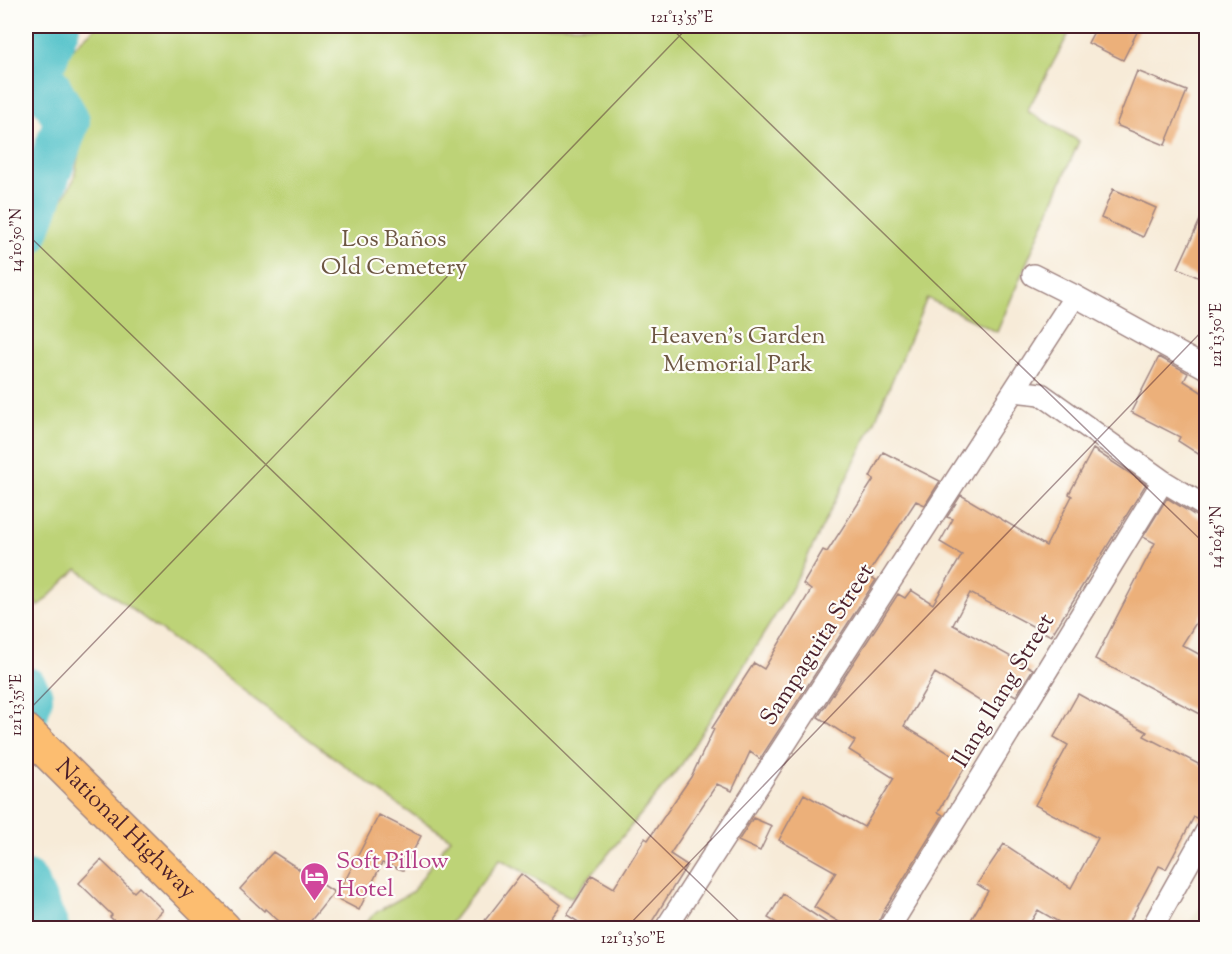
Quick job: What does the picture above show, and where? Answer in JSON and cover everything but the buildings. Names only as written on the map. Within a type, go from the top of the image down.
[{"type":"main road","name":"National Highway","points":[[26,731],[224,928]]},
{"type":"street","points":[[1033,276],[1075,296],[1206,368]]},
{"type":"street","name":"Sampaguita Street","points":[[666,928],[1075,296]]},
{"type":"street","points":[[1014,391],[1041,394],[1163,481],[1206,507]]},
{"type":"street","name":"Ilang Ilang Street","points":[[889,928],[1163,481]]},
{"type":"street","points":[[1152,928],[1206,832]]},
{"type":"shaded area","points":[[1206,896],[1206,928],[1186,928]]},
{"type":"green space","points":[[97,26],[1073,26],[1027,111],[1079,141],[997,332],[927,298],[875,421],[790,592],[682,764],[572,898],[500,859],[449,928],[359,928],[378,911],[412,892],[450,838],[404,809],[77,569],[38,607],[26,586],[26,263],[74,179],[83,130],[52,67]]},
{"type":"waterway","points":[[26,233],[67,121],[39,72],[57,26]]},
{"type":"waterway","points":[[26,103],[67,121]]},
{"type":"waterway","points":[[26,690],[30,697],[26,712]]},
{"type":"waterway","points":[[26,884],[46,928]]},
{"type":"place","name":"Soft Pillow Hotel","points":[[315,902]]},
{"type":"park label","name":"Los Baños Old Cemetery","points":[[394,254]]},
{"type":"park label","name":"Heaven's Garden Memorial Park","points":[[738,351]]}]
